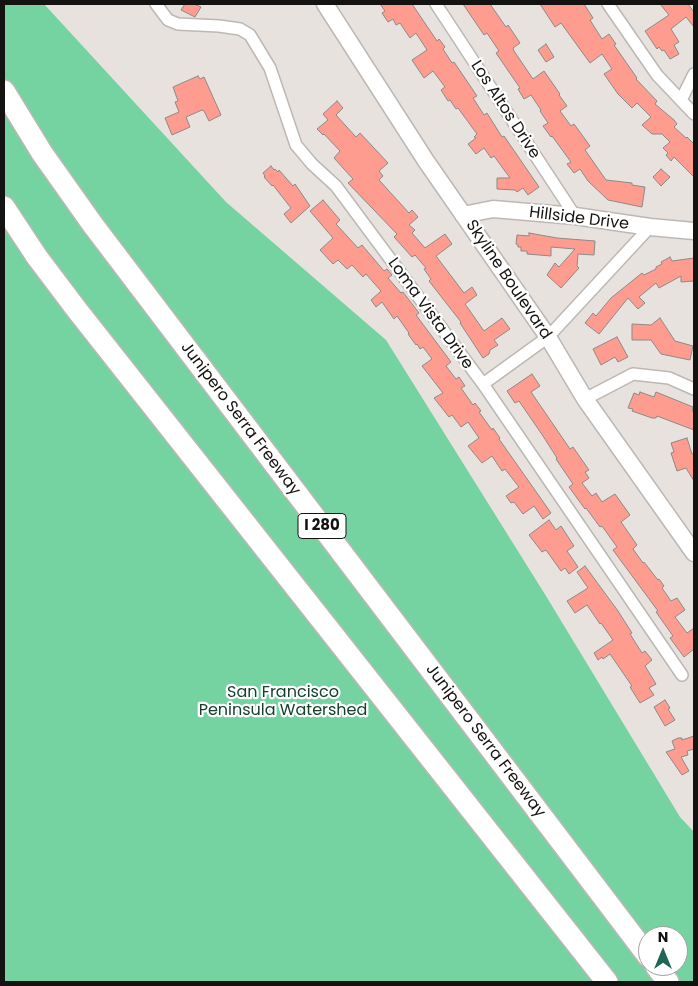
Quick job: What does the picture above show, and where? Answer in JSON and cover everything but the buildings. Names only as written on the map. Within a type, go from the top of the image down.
[{"type":"highway","name":"Junipero Serra Freeway","points":[[4,91],[42,153],[84,213],[638,943]]},
{"type":"highway","points":[[4,207],[37,257],[77,310],[607,982]]},
{"type":"main road","name":"Skyline Boulevard","points":[[325,4],[463,215],[548,337],[585,399],[694,553]]},
{"type":"main road","name":"Hillside Drive","points":[[463,215],[494,209],[575,216],[650,228],[694,231]]},
{"type":"street","name":"Loma Vista Drive","points":[[156,4],[168,20],[178,24],[240,29],[250,35],[270,68],[296,145],[312,164],[336,186],[483,384],[682,675]]},
{"type":"street","name":"Los Altos Drive","points":[[436,4],[575,216]]},
{"type":"street","points":[[608,4],[649,65],[694,114]]},
{"type":"street","points":[[680,100],[694,74]]},
{"type":"street","points":[[483,384],[548,337],[650,228]]},
{"type":"street","points":[[585,399],[633,374],[668,378],[694,389]]},
{"type":"green space","name":"San Francisco Peninsula Watershed","points":[[4,4],[44,4],[226,202],[386,340],[546,596],[680,817],[694,832],[694,982],[4,982]]}]
